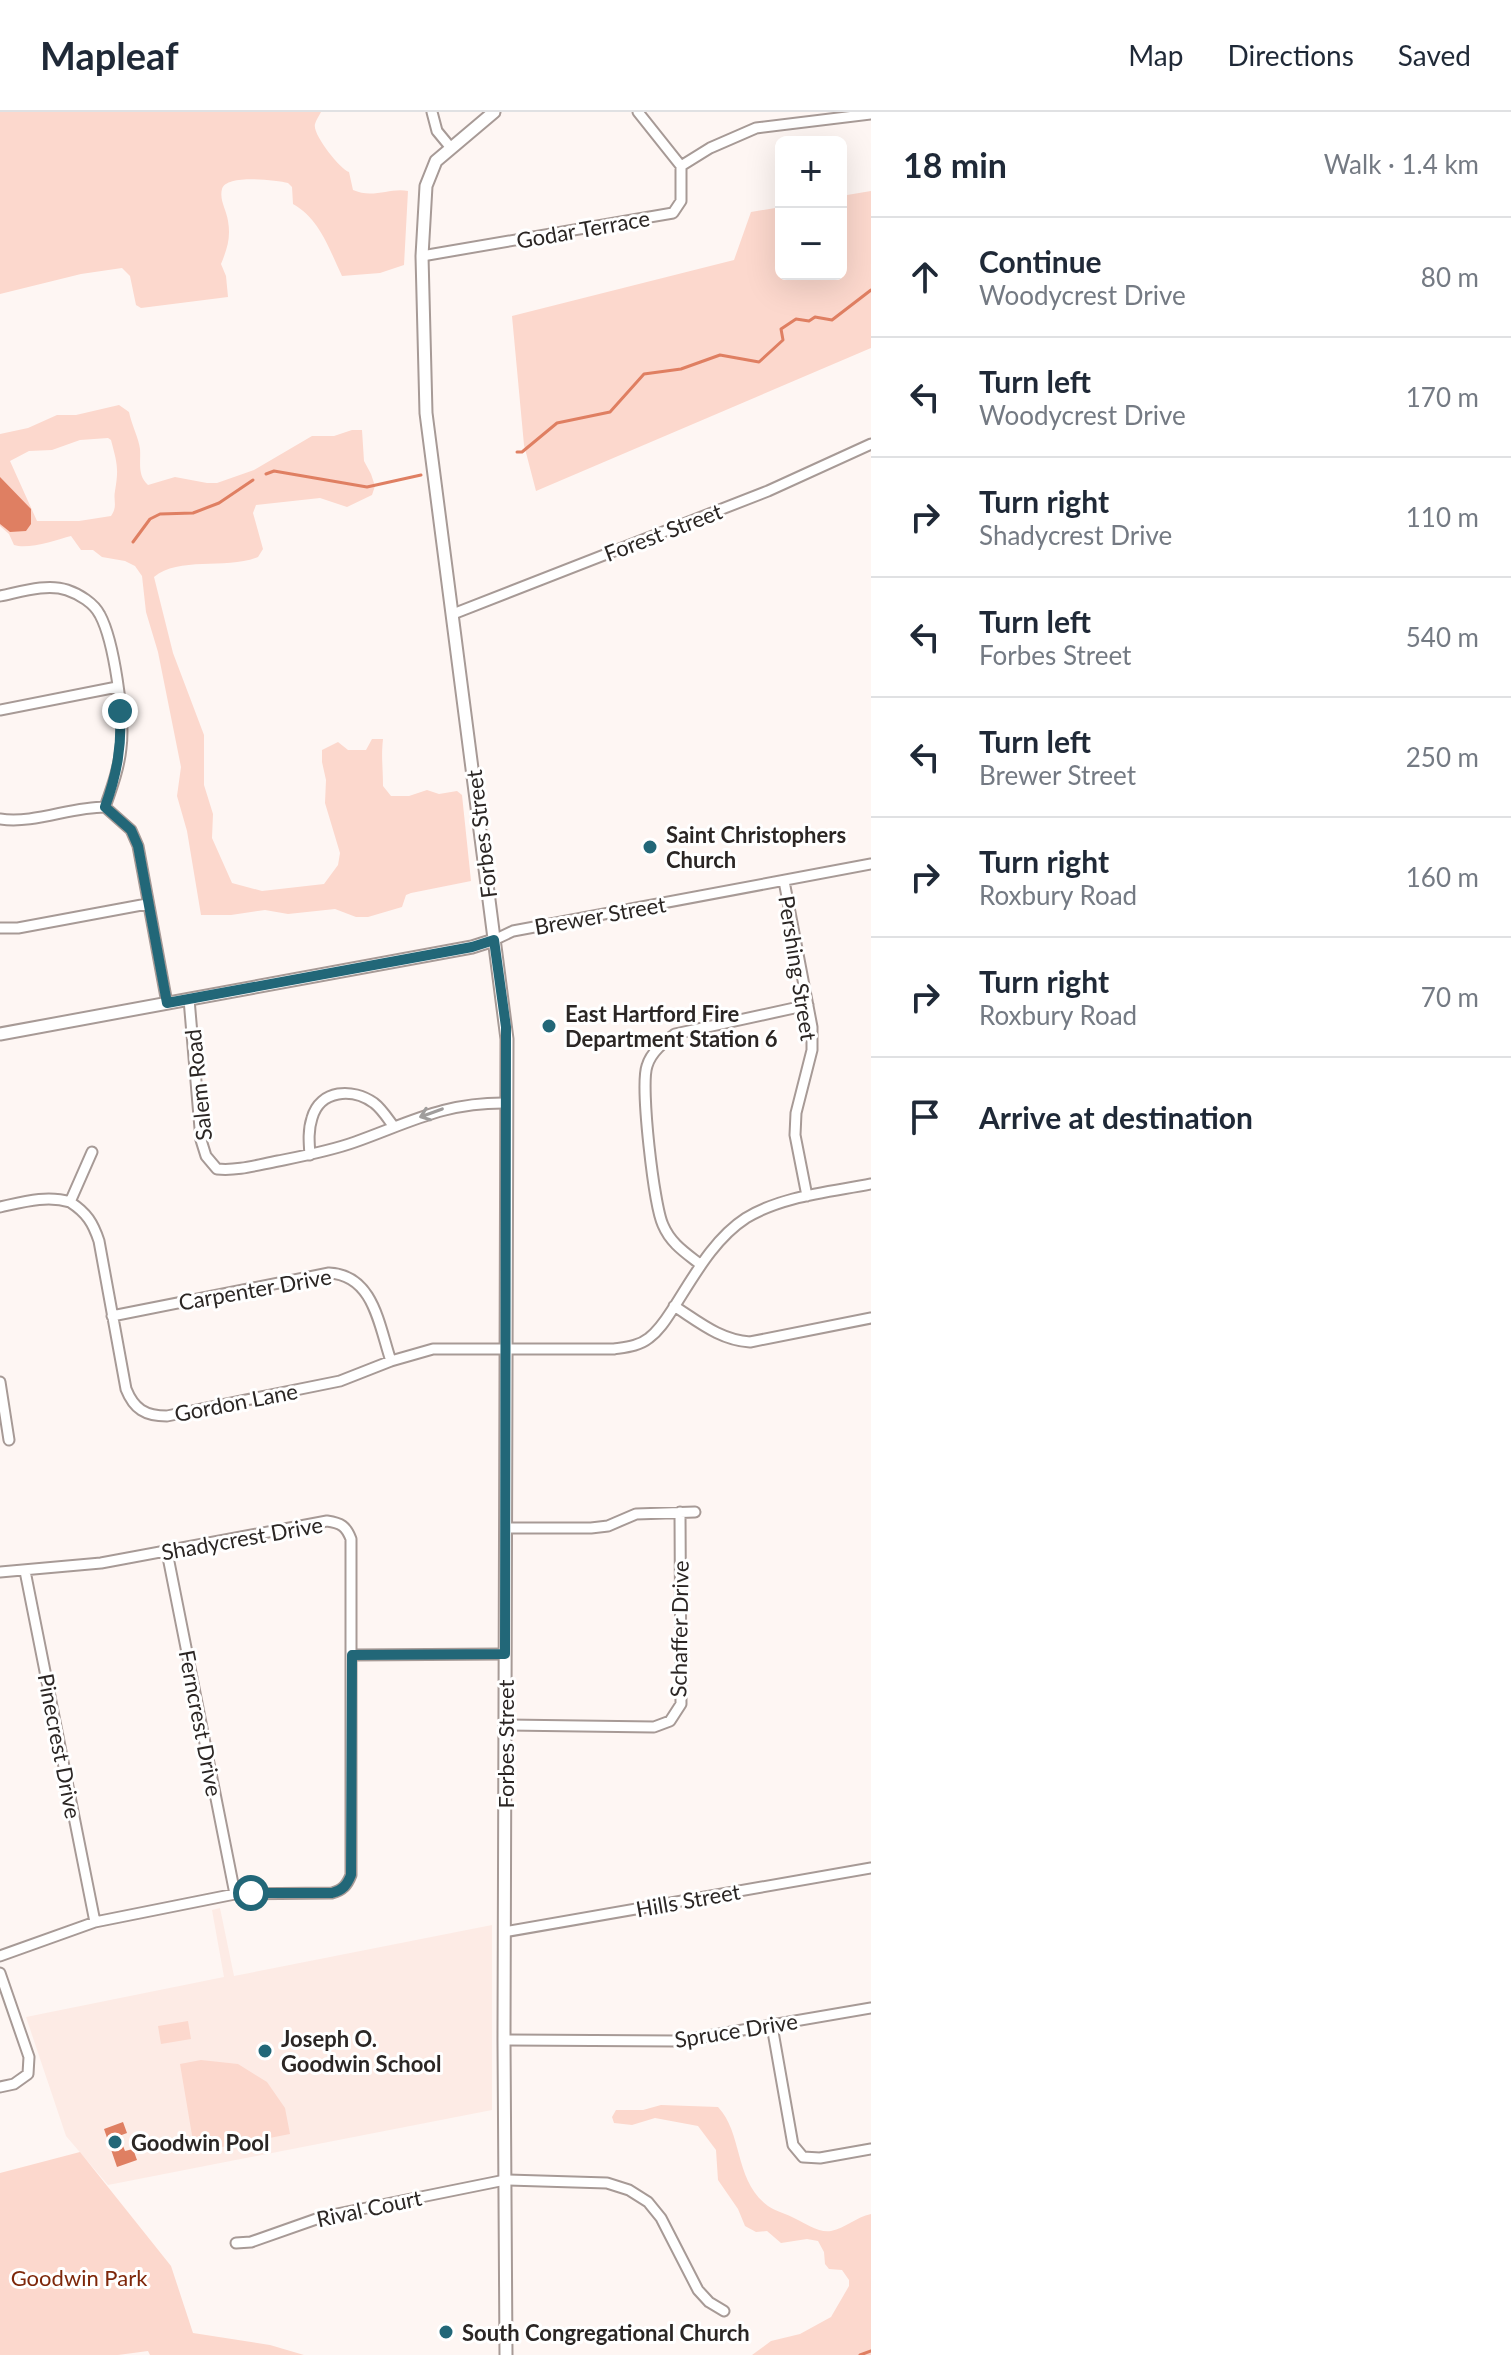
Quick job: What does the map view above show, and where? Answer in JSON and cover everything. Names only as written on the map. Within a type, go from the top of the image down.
[{"type":"main road","name":"Forbes Street","points":[[494,112],[436,161],[428,177],[422,256],[426,413],[506,1027],[506,2355]]},
{"type":"main road","name":"Brewer Street","points":[[0,1034],[472,947],[494,940]]},
{"type":"street","points":[[432,112],[437,131],[451,148]]},
{"type":"street","points":[[638,112],[681,166],[710,148],[756,128],[871,114]]},
{"type":"street","name":"Godar Terrace","points":[[422,256],[673,213],[681,201],[681,166]]},
{"type":"street","name":"Forest Street","points":[[453,614],[768,491],[871,444]]},
{"type":"street","points":[[0,596],[46,587],[64,589],[85,599],[99,612],[107,633],[117,687],[122,745],[116,779],[105,807]]},
{"type":"street","points":[[0,710],[117,687]]},
{"type":"street","points":[[0,819],[30,818],[83,807],[105,807],[131,830],[167,1003]]},
{"type":"street","name":"Brewer Street","points":[[494,940],[513,931],[871,864]]},
{"type":"street","name":"Pershing Street","points":[[784,881],[808,1005],[812,1050],[799,1094],[795,1135],[807,1196]]},
{"type":"street","points":[[0,928],[18,928],[147,904]]},
{"type":"street","name":"Salem Road","points":[[189,999],[201,1140],[206,1156],[217,1169],[232,1170],[310,1155],[352,1144],[444,1109],[474,1102],[507,1103]]},
{"type":"street","points":[[701,1265],[674,1244],[663,1225],[657,1205],[645,1088],[647,1066],[658,1047],[675,1034],[808,1005]]},
{"type":"street","points":[[310,1155],[308,1133],[313,1114],[324,1100],[342,1092],[360,1095],[377,1105],[394,1127]]},
{"type":"street","points":[[0,1207],[36,1200],[70,1202],[92,1152]]},
{"type":"street","name":"Gordon Lane","points":[[70,1202],[92,1222],[99,1241],[126,1389],[132,1404],[154,1416],[167,1416],[340,1381],[433,1349],[614,1349],[633,1346],[649,1338],[664,1323],[701,1265],[744,1219],[767,1208],[807,1196],[871,1184]]},
{"type":"street","name":"Carpenter Drive","points":[[112,1316],[329,1273],[344,1274],[359,1282],[369,1297],[391,1361]]},
{"type":"street","points":[[674,1306],[721,1336],[750,1342],[871,1318]]},
{"type":"street","points":[[0,1382],[9,1440]]},
{"type":"street","name":"Schaffer Drive","points":[[505,1725],[654,1727],[670,1721],[681,1704],[680,1512]]},
{"type":"street","points":[[506,1528],[591,1528],[608,1526],[636,1514],[695,1512]]},
{"type":"street","name":"Shadycrest Drive","points":[[0,1572],[101,1563],[327,1521],[337,1522],[347,1528],[351,1539],[352,1655]]},
{"type":"street","name":"Ferncrest Drive","points":[[167,1552],[235,1894]]},
{"type":"street","name":"Pinecrest Drive","points":[[25,1571],[95,1922]]},
{"type":"street","points":[[0,1956],[95,1922],[235,1894],[332,1893],[341,1890],[351,1875],[352,1655],[505,1654]]},
{"type":"street","name":"Hills Street","points":[[504,1932],[871,1868]]},
{"type":"street","points":[[0,1973],[29,2057],[28,2074],[14,2084],[0,2087]]},
{"type":"street","name":"Spruce Drive","points":[[504,2040],[678,2041],[871,2008]]},
{"type":"street","points":[[772,2026],[793,2145],[803,2157],[820,2158],[871,2149]]},
{"type":"street","name":"Rival Court","points":[[236,2243],[251,2242],[322,2217],[505,2180],[607,2183],[629,2190],[648,2202],[661,2218],[698,2290],[709,2302],[724,2311]]},
{"type":"shaded area","points":[[0,477],[31,509],[31,524],[26,531],[10,532],[0,524]]},
{"type":"shaded area","name":"Joseph O. Goodwin School","points":[[220,1908],[234,1976],[492,1925],[492,2110],[108,2185],[66,2136],[26,2017],[224,1977],[212,1910]]},
{"type":"shaded area","name":"Goodwin Pool","points":[[123,2122],[127,2133],[119,2136],[125,2151],[133,2149],[137,2160],[117,2167],[104,2129]]},
{"type":"green space","points":[[0,112],[321,112],[315,129],[333,158],[349,172],[353,190],[368,193],[408,191],[404,265],[380,273],[342,276],[317,226],[293,204],[292,187],[288,183],[241,180],[225,184],[221,193],[229,227],[228,243],[221,264],[226,276],[228,297],[141,308],[136,305],[130,276],[122,268],[81,274],[0,294]]},
{"type":"green space","points":[[871,191],[871,348],[536,491],[524,445],[512,316],[734,260],[751,212],[775,208],[775,280],[847,280],[847,195]]},
{"type":"green space","points":[[119,405],[129,412],[139,445],[141,473],[148,485],[175,477],[217,483],[254,470],[312,436],[334,436],[362,430],[364,461],[375,486],[372,495],[347,507],[320,498],[256,505],[253,513],[263,549],[258,557],[232,563],[176,567],[154,577],[173,653],[204,735],[204,785],[213,814],[212,838],[232,883],[262,891],[324,884],[338,865],[340,853],[325,803],[322,750],[338,742],[348,750],[366,750],[372,739],[383,739],[383,786],[391,796],[409,796],[427,790],[439,794],[457,791],[462,795],[471,881],[411,893],[406,895],[402,907],[368,917],[356,917],[335,909],[288,914],[265,910],[201,915],[187,831],[177,796],[181,767],[158,652],[146,612],[142,576],[135,566],[125,561],[102,557],[93,550],[81,550],[71,536],[20,546],[14,545],[9,534],[0,526],[0,434],[28,428],[57,415],[76,415]],"holes":[[[80,440],[111,440],[117,471],[115,506],[111,516],[79,521],[37,521],[10,461],[29,451],[52,450]]]},
{"type":"green space","points":[[188,2021],[191,2039],[161,2044],[158,2026]]},
{"type":"green space","points":[[201,2060],[238,2064],[267,2082],[285,2108],[290,2134],[201,2151],[194,2147],[180,2064]]},
{"type":"green space","points":[[661,2105],[718,2107],[732,2130],[749,2184],[771,2208],[822,2231],[836,2230],[871,2214],[871,2355],[752,2355],[771,2341],[800,2334],[831,2317],[849,2286],[849,2280],[842,2270],[829,2269],[825,2264],[824,2252],[818,2241],[807,2239],[781,2243],[767,2231],[756,2232],[745,2226],[738,2209],[718,2180],[716,2150],[698,2126],[655,2118],[632,2125],[614,2123],[612,2117],[616,2110],[643,2110]]},
{"type":"green space","name":"Goodwin Park","points":[[80,2152],[171,2266],[193,2333],[270,2345],[304,2355],[150,2355],[148,2351],[118,2355],[0,2355],[0,2173]]},
{"type":"waterway","points":[[517,452],[522,452],[557,423],[610,412],[644,374],[681,369],[720,355],[759,362],[783,340],[781,329],[796,319],[809,321],[815,317],[832,320],[871,290]]},
{"type":"waterway","points":[[266,474],[274,471],[367,487],[421,475]]},
{"type":"waterway","points":[[133,542],[150,519],[160,514],[193,513],[219,503],[253,480]]},
{"type":"waterway","points":[[860,2355],[871,2351]]},
{"type":"place","name":"Saint Christophers Church","points":[[650,847]]},
{"type":"place","name":"East Hartford Fire Department Station 6","points":[[549,1026]]},
{"type":"place","name":"Joseph O. Goodwin School","points":[[265,2051]]},
{"type":"place","name":"Goodwin Pool","points":[[115,2142]]},
{"type":"place","name":"South Congregational Church","points":[[446,2332]]},
{"type":"route","points":[[120,711],[122,745],[116,779],[105,807],[131,830],[138,846],[167,1003],[472,947],[494,940],[506,1027],[505,1654],[352,1655],[351,1875],[348,1883],[332,1893],[251,1893]]}]
